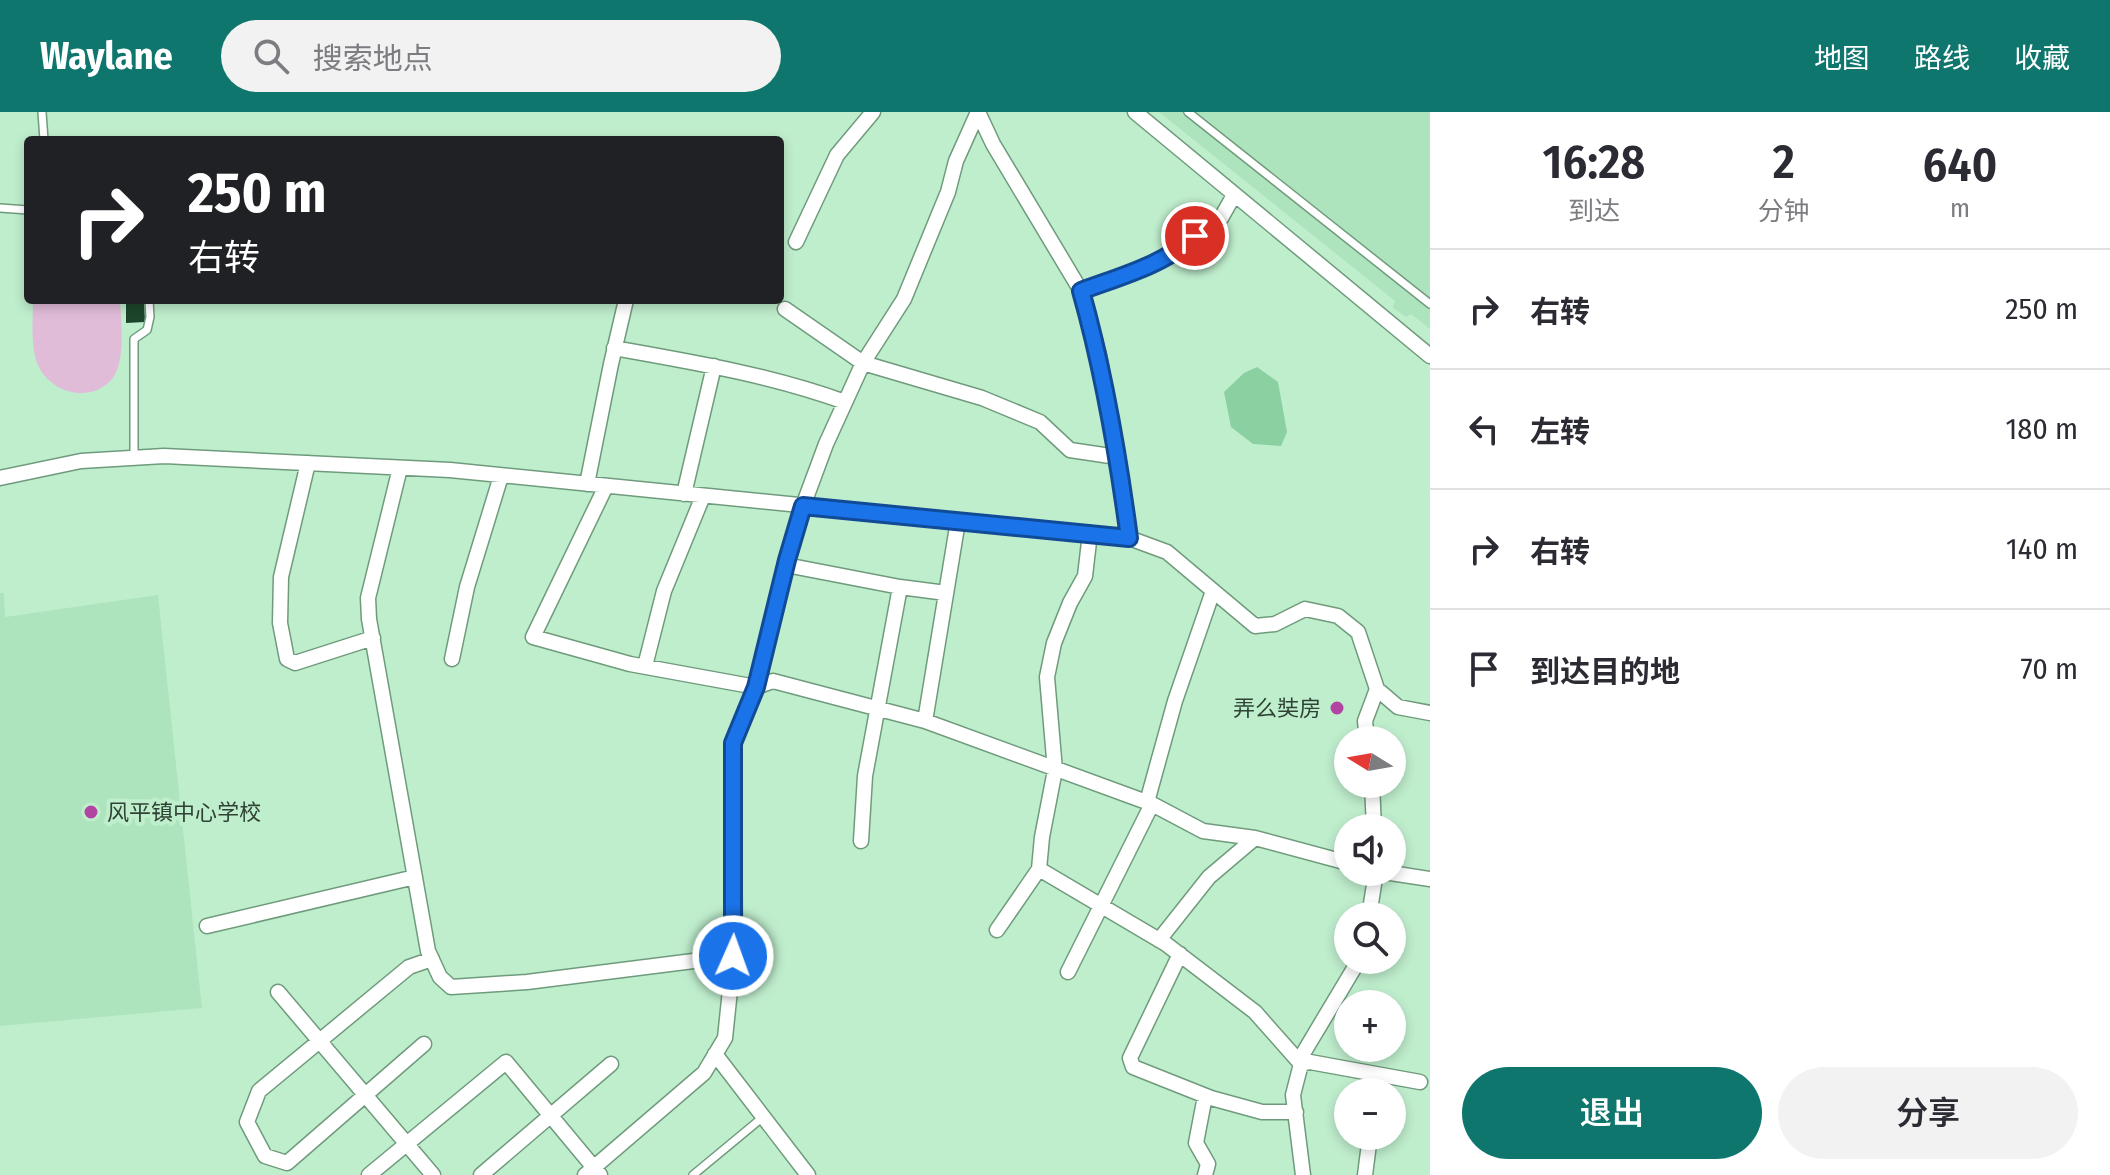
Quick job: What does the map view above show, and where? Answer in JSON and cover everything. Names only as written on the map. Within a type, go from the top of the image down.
[{"type":"street","points":[[796,242],[837,155],[873,112]]},
{"type":"street","points":[[978,112],[993,144],[1081,291],[1099,355],[1129,538]]},
{"type":"street","points":[[369,1175],[506,1062],[551,1115],[593,1172],[704,1073],[725,1038],[733,956],[733,743],[756,687],[786,565],[826,444],[863,363],[904,299],[948,192],[956,161],[978,112]]},
{"type":"street","points":[[1135,112],[1430,356]]},
{"type":"street","points":[[1081,291],[1179,251],[1221,218],[1234,195]]},
{"type":"street","points":[[587,484],[625,304]]},
{"type":"street","points":[[785,309],[863,363],[982,398],[1040,422],[1070,450],[1117,457]]},
{"type":"street","points":[[614,348],[801,386],[845,402]]},
{"type":"street","points":[[684,494],[714,366]]},
{"type":"street","points":[[0,478],[81,461],[164,456],[450,470],[1129,538],[1167,552],[1255,626],[1275,624],[1305,609],[1338,616],[1358,632],[1377,689],[1398,707],[1430,713]]},
{"type":"street","points":[[308,463],[281,577],[280,623],[287,659],[295,663],[373,638]]},
{"type":"street","points":[[400,468],[368,598],[428,951],[440,977],[451,987],[527,982],[733,956]]},
{"type":"street","points":[[452,659],[467,587],[501,476]]},
{"type":"street","points":[[606,486],[533,637],[645,666],[756,687],[773,681],[925,721],[1150,803],[1203,831],[1255,838],[1334,859]]},
{"type":"street","points":[[645,666],[664,591],[703,496]]},
{"type":"street","points":[[925,721],[958,521]]},
{"type":"street","points":[[997,930],[1039,869],[1055,770],[1047,677],[1054,643],[1085,576],[1090,533]]},
{"type":"street","points":[[786,565],[946,593]]},
{"type":"street","points":[[861,841],[865,776],[900,587]]},
{"type":"street","points":[[1068,972],[1150,803],[1175,701],[1213,591]]},
{"type":"street","points":[[764,656],[773,681]]},
{"type":"street","points":[[1366,726],[1377,689]]},
{"type":"street","points":[[1159,940],[1209,877],[1255,838]]},
{"type":"street","points":[[1039,869],[1180,954],[1255,1012],[1301,1064]]},
{"type":"street","points":[[1406,875],[1430,879]]},
{"type":"street","points":[[207,926],[415,877]]},
{"type":"street","points":[[1180,954],[1130,1058],[1133,1067],[1205,1096],[1262,1112],[1296,1112]]},
{"type":"street","points":[[424,1044],[287,1163],[265,1156],[247,1122],[259,1091],[409,967],[432,959]]},
{"type":"street","points":[[1303,1175],[1293,1095],[1304,1052],[1351,974]]},
{"type":"street","points":[[278,992],[433,1175]]},
{"type":"street","points":[[715,1054],[763,1117],[799,1172]]},
{"type":"street","points":[[1301,1064],[1310,1062],[1420,1082]]},
{"type":"street","points":[[481,1175],[611,1064]]},
{"type":"street","points":[[1205,1096],[1196,1143],[1208,1164],[1205,1175]]},
{"type":"street","points":[[1365,1175],[1368,1150]]},
{"type":"lane","points":[[42,112],[44,136]]},
{"type":"lane","points":[[1188,112],[1430,304]]},
{"type":"lane","points":[[0,208],[24,210]]},
{"type":"lane","points":[[134,458],[134,339],[147,330],[149,304]]},
{"type":"lane","points":[[693,1175],[763,1117]]},
{"type":"shaded area","points":[[1159,112],[1430,112],[1430,329],[1411,314],[1406,317],[1393,308],[1395,301]]},
{"type":"shaded area","points":[[33,304],[120,304],[119,363],[112,379],[91,392],[67,391],[47,378],[35,356]]},
{"type":"shaded area","points":[[1257,367],[1278,382],[1287,432],[1281,446],[1253,444],[1231,427],[1224,392],[1244,373]]},
{"type":"shaded area","name":"风平镇中心学校","points":[[0,593],[4,593],[5,617],[158,595],[202,1008],[0,1026]]},
{"type":"building","points":[[126,304],[144,304],[145,322],[126,323]]},
{"type":"place","name":"弄么奘房","points":[[1337,708]]},
{"type":"place","name":"风平镇中心学校","points":[[91,812]]},
{"type":"route","points":[[733,956],[733,743],[756,687],[803,506],[1129,538],[1099,355],[1081,291],[1153,264],[1179,251],[1195,236]]}]
